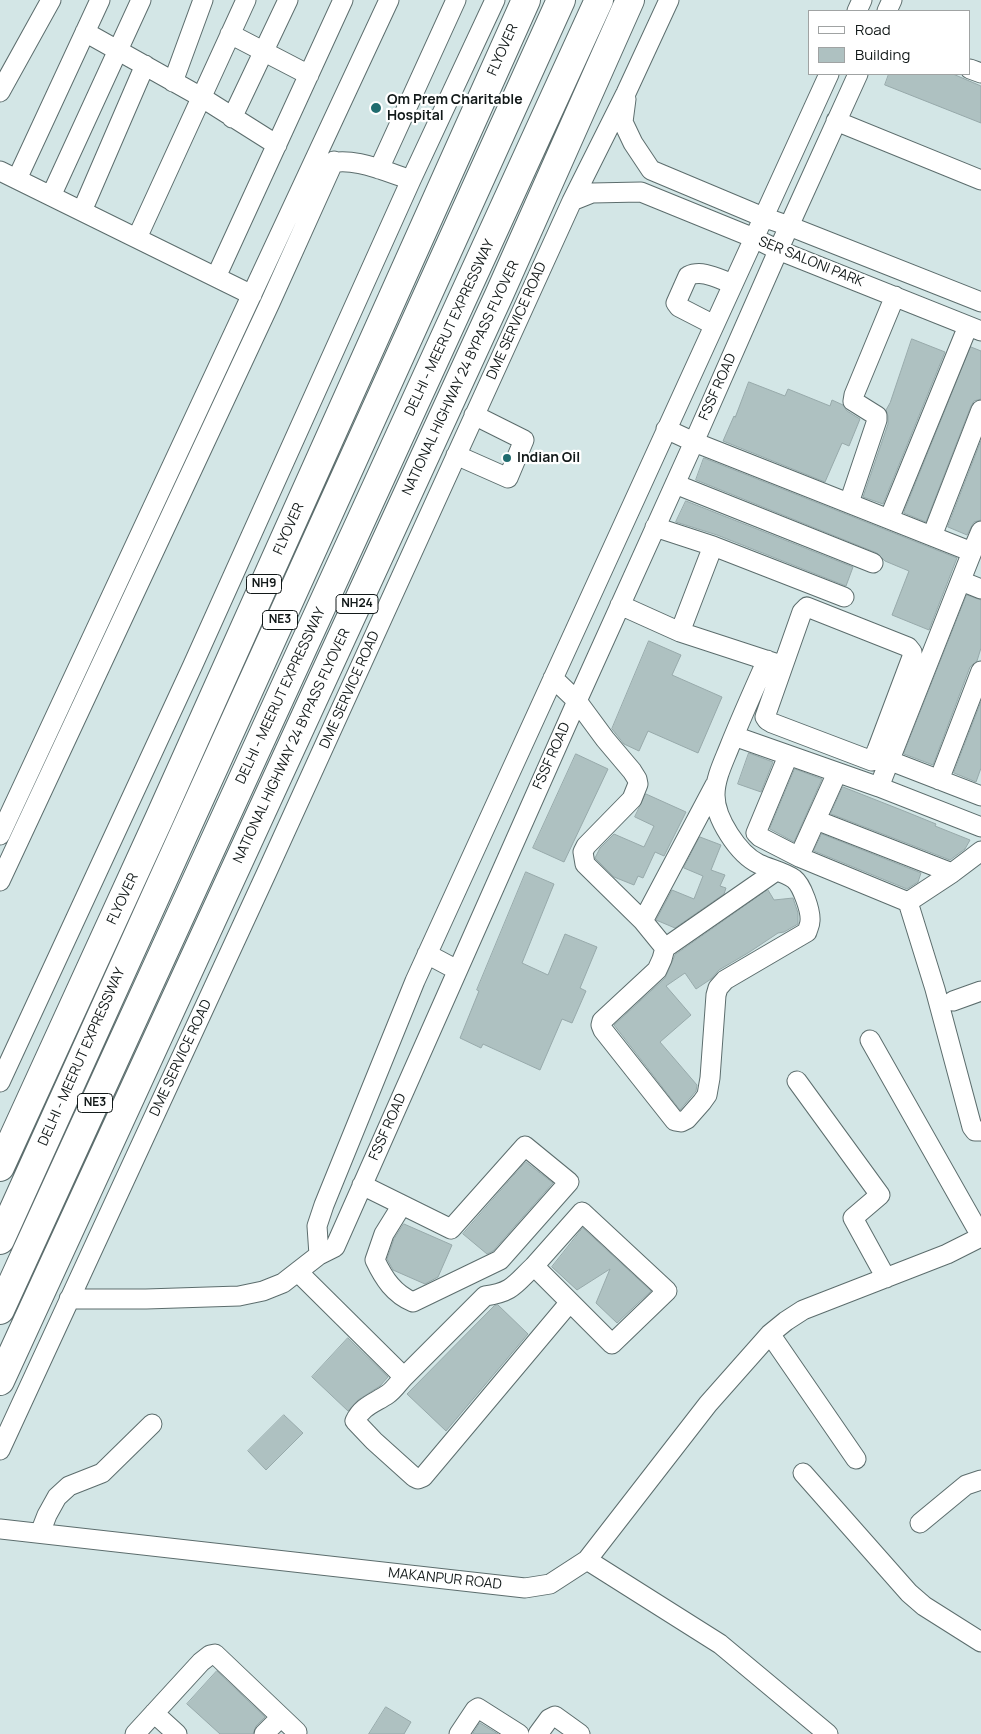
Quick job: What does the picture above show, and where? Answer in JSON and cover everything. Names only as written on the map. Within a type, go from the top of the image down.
[{"type":"highway","name":"FLYOVER","points":[[0,1167],[167,801],[526,0]]},
{"type":"highway","name":"DELHI - MEERUT EXPRESSWAY","points":[[0,1240],[561,0]]},
{"type":"highway","name":"DELHI - MEERUT EXPRESSWAY","points":[[0,1310],[599,0]]},
{"type":"highway","name":"NATIONAL HIGHWAY 24 BYPASS FLYOVER","points":[[0,1382],[499,295],[630,0]]},
{"type":"street","points":[[0,92],[51,0]]},
{"type":"street","points":[[17,179],[100,0]]},
{"type":"street","points":[[51,196],[141,0]]},
{"type":"street","points":[[173,82],[203,0]]},
{"type":"street","points":[[137,238],[246,0]]},
{"type":"street","points":[[232,118],[288,0]]},
{"type":"street","points":[[216,277],[343,0]]},
{"type":"street","points":[[0,835],[389,0]]},
{"type":"street","points":[[379,169],[456,0]]},
{"type":"street","points":[[0,1082],[192,667],[411,180],[495,0]]},
{"type":"street","name":"DME SERVICE ROAD","points":[[0,1450],[266,874],[572,201],[670,0]]},
{"type":"street","points":[[85,32],[200,97],[277,145]]},
{"type":"street","points":[[230,34],[309,75]]},
{"type":"street","points":[[82,211],[145,65]]},
{"type":"street","name":"FSSF ROAD","points":[[319,1255],[318,1226],[324,1206],[427,954],[829,75]]},
{"type":"street","name":"FSSF ROAD","points":[[69,1299],[239,1296],[263,1291],[283,1283],[319,1255],[335,1247],[858,75]]},
{"type":"street","points":[[626,93],[623,122],[633,143],[651,170],[763,217],[981,302]]},
{"type":"street","points":[[836,121],[981,180]]},
{"type":"street","points":[[310,169],[334,161],[379,169],[411,180]]},
{"type":"street","points":[[0,881],[334,161]]},
{"type":"street","points":[[0,171],[252,295]]},
{"type":"street","name":"SER SALONI PARK","points":[[572,201],[592,193],[641,192],[754,238],[778,250],[974,328]]},
{"type":"street","points":[[714,325],[679,307],[676,303],[677,299],[688,276],[694,273],[703,273],[733,284]]},
{"type":"street","points":[[849,503],[877,420],[877,416],[853,401],[854,395],[895,296]]},
{"type":"street","points":[[889,519],[974,328]]},
{"type":"street","points":[[221,361],[239,368]]},
{"type":"street","points":[[932,536],[981,410]]},
{"type":"street","points":[[456,455],[508,478],[524,440],[474,415]]},
{"type":"street","points":[[666,429],[694,442],[972,552]]},
{"type":"street","points":[[675,484],[874,563]]},
{"type":"street","points":[[655,527],[713,546],[844,597]]},
{"type":"street","points":[[879,787],[888,760],[981,532]]},
{"type":"street","points":[[680,632],[713,546]]},
{"type":"street","points":[[961,581],[981,589]]},
{"type":"street","points":[[620,605],[680,632],[775,663]]},
{"type":"street","points":[[643,921],[717,782],[734,736],[802,612],[807,607],[908,647],[912,652],[912,657],[872,761],[767,720],[765,716],[775,663]]},
{"type":"street","points":[[939,780],[981,671]]},
{"type":"street","points":[[553,678],[577,701],[604,739],[632,771],[638,784],[632,799],[586,846],[583,852],[585,864],[643,921],[665,948]]},
{"type":"street","points":[[734,736],[879,787],[981,827]]},
{"type":"street","points":[[788,756],[756,833],[760,837],[799,857],[908,902]]},
{"type":"street","points":[[888,760],[981,796]]},
{"type":"street","points":[[799,857],[837,773]]},
{"type":"street","points":[[717,782],[715,796],[717,809],[728,833],[739,848],[752,860],[788,876],[795,880],[800,887],[810,915],[810,923],[806,932],[725,980],[718,988],[709,1087],[702,1102],[687,1119],[681,1122],[675,1121],[601,1025],[602,1020],[657,970],[665,948],[776,871]]},
{"type":"street","points":[[816,820],[952,873]]},
{"type":"street","points":[[908,902],[981,851]]},
{"type":"street","points":[[908,902],[935,989],[972,1127],[975,1130],[981,1131]]},
{"type":"street","points":[[427,954],[457,970]]},
{"type":"street","points":[[953,1000],[981,991]]},
{"type":"street","points":[[870,1040],[981,1236]]},
{"type":"street","points":[[798,1081],[880,1195],[853,1218],[886,1278]]},
{"type":"street","points":[[362,1185],[402,1204],[451,1229],[525,1146],[568,1182],[500,1260],[413,1302],[402,1297],[382,1274],[375,1260],[384,1234],[402,1204]]},
{"type":"street","points":[[534,1266],[570,1302],[612,1344],[667,1291],[582,1212],[510,1290],[485,1296],[389,1394],[359,1412],[355,1421],[374,1442],[414,1477],[418,1479],[423,1477],[570,1302]]},
{"type":"street","name":"MAKANPUR ROAD","points":[[0,1529],[525,1588],[550,1584],[587,1560],[708,1404],[770,1334],[786,1321],[803,1310],[947,1254],[981,1236]]},
{"type":"street","points":[[298,1272],[404,1377]]},
{"type":"street","points":[[770,1334],[856,1459]]},
{"type":"street","points":[[40,1533],[57,1497],[68,1486],[102,1473],[152,1424]]},
{"type":"street","points":[[804,1473],[909,1593],[924,1606],[981,1642]]},
{"type":"street","points":[[920,1523],[966,1485],[981,1480]]},
{"type":"street","points":[[587,1560],[720,1644],[828,1734]]},
{"type":"street","points":[[135,1734],[201,1662],[210,1655],[215,1654],[298,1734]]},
{"type":"street","points":[[459,1734],[478,1708],[519,1734]]},
{"type":"street","points":[[154,1713],[177,1734]]},
{"type":"street","points":[[264,1734],[281,1716]]},
{"type":"street","points":[[538,1734],[552,1716],[558,1717],[580,1734]]},
{"type":"building","points":[[889,75],[955,75],[981,86],[981,123],[885,85]]},
{"type":"building","points":[[912,339],[945,352],[883,504],[863,497],[888,424],[886,410]]},
{"type":"building","points":[[971,347],[981,351],[981,399],[974,401],[971,406],[926,522],[904,512]]},
{"type":"building","points":[[749,382],[785,396],[788,389],[830,406],[832,400],[843,405],[847,411],[860,419],[849,446],[842,443],[825,482],[723,441]]},
{"type":"building","points":[[981,441],[981,520],[974,522],[967,535],[948,527]]},
{"type":"building","points":[[704,458],[957,558],[929,630],[892,615],[909,571],[885,561],[877,553],[696,480]]},
{"type":"building","points":[[686,501],[853,567],[846,586],[717,535],[676,522]]},
{"type":"building","points":[[967,595],[981,600],[981,648],[977,661],[970,667],[933,765],[904,754]]},
{"type":"building","points":[[649,641],[681,655],[672,675],[722,697],[698,753],[648,731],[639,751],[624,744],[612,729]]},
{"type":"building","points":[[981,702],[981,768],[976,782],[954,773]]},
{"type":"building","points":[[749,753],[773,762],[761,792],[738,784]]},
{"type":"building","points":[[576,754],[608,769],[564,862],[533,848]]},
{"type":"building","points":[[795,769],[822,779],[794,842],[770,829]]},
{"type":"building","points":[[843,787],[936,824],[935,826],[970,840],[965,849],[950,860],[831,814]]},
{"type":"building","points":[[646,794],[686,812],[664,856],[655,852],[643,878],[638,876],[634,885],[614,877],[595,858],[600,848],[614,834],[644,847],[654,826],[635,817]]},
{"type":"building","points":[[822,834],[921,873],[918,882],[907,889],[814,851]]},
{"type":"building","points":[[700,837],[721,845],[711,870],[725,875],[720,886],[726,888],[724,894],[675,928],[656,920],[672,890],[694,899],[703,876],[684,868]]},
{"type":"building","points":[[526,872],[554,884],[522,963],[548,975],[565,934],[597,947],[580,988],[586,991],[572,1023],[562,1019],[540,1070],[483,1044],[481,1048],[460,1038],[479,991],[477,990]]},
{"type":"building","points":[[768,890],[774,900],[793,898],[798,913],[798,924],[784,932],[778,933],[719,970],[711,979],[696,989],[685,973],[666,986],[691,1015],[660,1042],[697,1085],[696,1091],[680,1110],[614,1025],[665,978],[675,955]]},
{"type":"building","points":[[526,1162],[553,1183],[493,1251],[487,1254],[463,1234]]},
{"type":"building","points":[[404,1224],[452,1245],[438,1277],[425,1284],[393,1270],[387,1259],[394,1239]]},
{"type":"building","points":[[583,1228],[651,1291],[617,1323],[596,1303],[610,1269],[577,1290],[552,1267]]},
{"type":"building","points":[[498,1305],[528,1334],[446,1431],[407,1394],[494,1306]]},
{"type":"building","points":[[348,1338],[388,1377],[380,1386],[358,1400],[348,1411],[312,1377]]},
{"type":"building","points":[[284,1415],[303,1433],[266,1470],[248,1451]]},
{"type":"building","points":[[217,1671],[265,1717],[256,1726],[253,1734],[220,1734],[187,1704]]},
{"type":"building","points":[[386,1707],[411,1722],[404,1734],[369,1734]]},
{"type":"building","points":[[480,1723],[498,1734],[473,1734]]},
{"type":"place","name":"Om Prem Charitable Hospital","points":[[376,108]]},
{"type":"place","name":"Indian Oil","points":[[507,458]]}]
